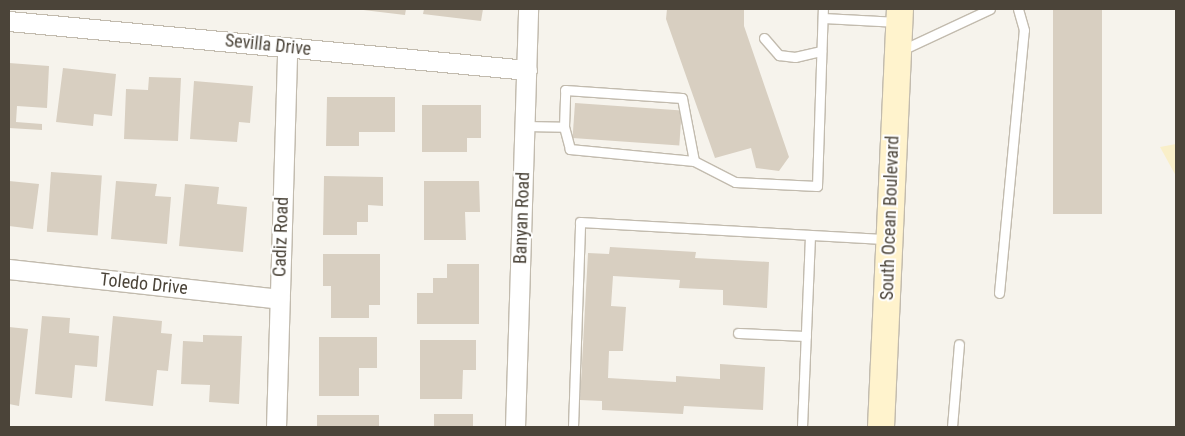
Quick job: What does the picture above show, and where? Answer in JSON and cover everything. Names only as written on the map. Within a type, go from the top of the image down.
[{"type":"main road","name":"South Ocean Boulevard","points":[[881,427],[900,15]]},
{"type":"street","name":"Banyan Road","points":[[516,427],[528,9]]},
{"type":"street","name":"Sevilla Drive","points":[[9,21],[527,70]]},
{"type":"street","name":"Cadiz Road","points":[[276,427],[287,47]]},
{"type":"street","name":"Toledo Drive","points":[[9,269],[279,299]]},
{"type":"lane","points":[[898,52],[990,9]]},
{"type":"lane","points":[[999,292],[1024,30],[1018,9]]},
{"type":"lane","points":[[694,161],[682,98],[565,90],[564,127],[570,149],[694,161],[735,182],[818,186],[823,13],[900,15]]},
{"type":"lane","points":[[764,38],[779,55],[795,57],[821,51]]},
{"type":"lane","points":[[525,126],[564,127]]},
{"type":"lane","points":[[573,427],[580,222],[810,237],[889,239]]},
{"type":"lane","points":[[802,427],[810,237]]},
{"type":"lane","points":[[738,333],[806,336]]},
{"type":"lane","points":[[952,427],[959,344]]},
{"type":"sand","points":[[1176,144],[1176,176],[1160,147]]},
{"type":"building","points":[[355,9],[406,9],[405,15]]},
{"type":"building","points":[[424,9],[483,9],[481,21],[423,14]]},
{"type":"building","points":[[667,9],[744,9],[744,26],[789,157],[779,171],[756,168],[751,148],[715,158],[666,19]]},
{"type":"building","points":[[1053,9],[1102,9],[1102,214],[1053,214]]},
{"type":"building","points":[[9,63],[49,66],[47,108],[17,106],[16,122],[42,124],[42,130],[9,128]]},
{"type":"building","points":[[63,68],[116,74],[112,116],[94,114],[93,126],[56,122]]},
{"type":"building","points":[[149,77],[181,78],[178,141],[124,139],[126,89],[148,90]]},
{"type":"building","points":[[194,81],[253,86],[250,123],[239,122],[237,142],[190,139]]},
{"type":"building","points":[[327,97],[395,97],[395,132],[359,132],[359,146],[326,146]]},
{"type":"building","points":[[575,103],[682,110],[679,145],[573,138]]},
{"type":"building","points":[[422,105],[481,105],[481,138],[467,138],[467,152],[422,152]]},
{"type":"building","points":[[51,172],[102,176],[98,235],[47,232]]},
{"type":"building","points":[[324,176],[383,177],[383,206],[368,205],[368,222],[357,222],[357,235],[323,235]]},
{"type":"building","points":[[9,181],[39,184],[33,229],[9,226]]},
{"type":"building","points":[[116,181],[157,184],[155,196],[171,197],[167,244],[111,239]]},
{"type":"building","points":[[424,181],[479,181],[480,212],[465,212],[466,240],[424,240]]},
{"type":"building","points":[[185,184],[219,187],[217,204],[247,207],[243,252],[179,246]]},
{"type":"building","points":[[610,247],[696,252],[695,258],[769,262],[767,308],[723,305],[723,290],[679,288],[680,280],[613,276],[611,306],[626,307],[623,351],[609,351],[608,378],[676,382],[676,376],[720,379],[720,364],[765,367],[763,410],[684,406],[683,414],[602,410],[602,401],[580,400],[588,253],[609,254]]},
{"type":"building","points":[[323,254],[380,254],[380,305],[369,305],[369,318],[331,318],[331,286],[323,286]]},
{"type":"building","points":[[447,264],[479,264],[479,324],[417,324],[417,293],[433,293],[433,278],[447,278]]},
{"type":"building","points":[[42,316],[70,318],[69,333],[99,336],[97,367],[75,365],[72,398],[35,394]]},
{"type":"building","points":[[113,316],[162,321],[161,333],[172,334],[168,371],[157,370],[153,406],[105,401]]},
{"type":"building","points":[[9,327],[28,329],[19,406],[9,404]]},
{"type":"building","points":[[203,335],[242,336],[239,404],[209,402],[210,385],[181,384],[183,341],[203,342]]},
{"type":"building","points":[[319,337],[377,337],[377,368],[359,368],[359,396],[319,396]]},
{"type":"building","points":[[420,340],[476,340],[476,370],[463,370],[462,399],[420,399]]},
{"type":"building","points":[[434,414],[473,414],[473,427],[434,427]]},
{"type":"building","points":[[317,415],[379,415],[379,427],[317,427]]}]
